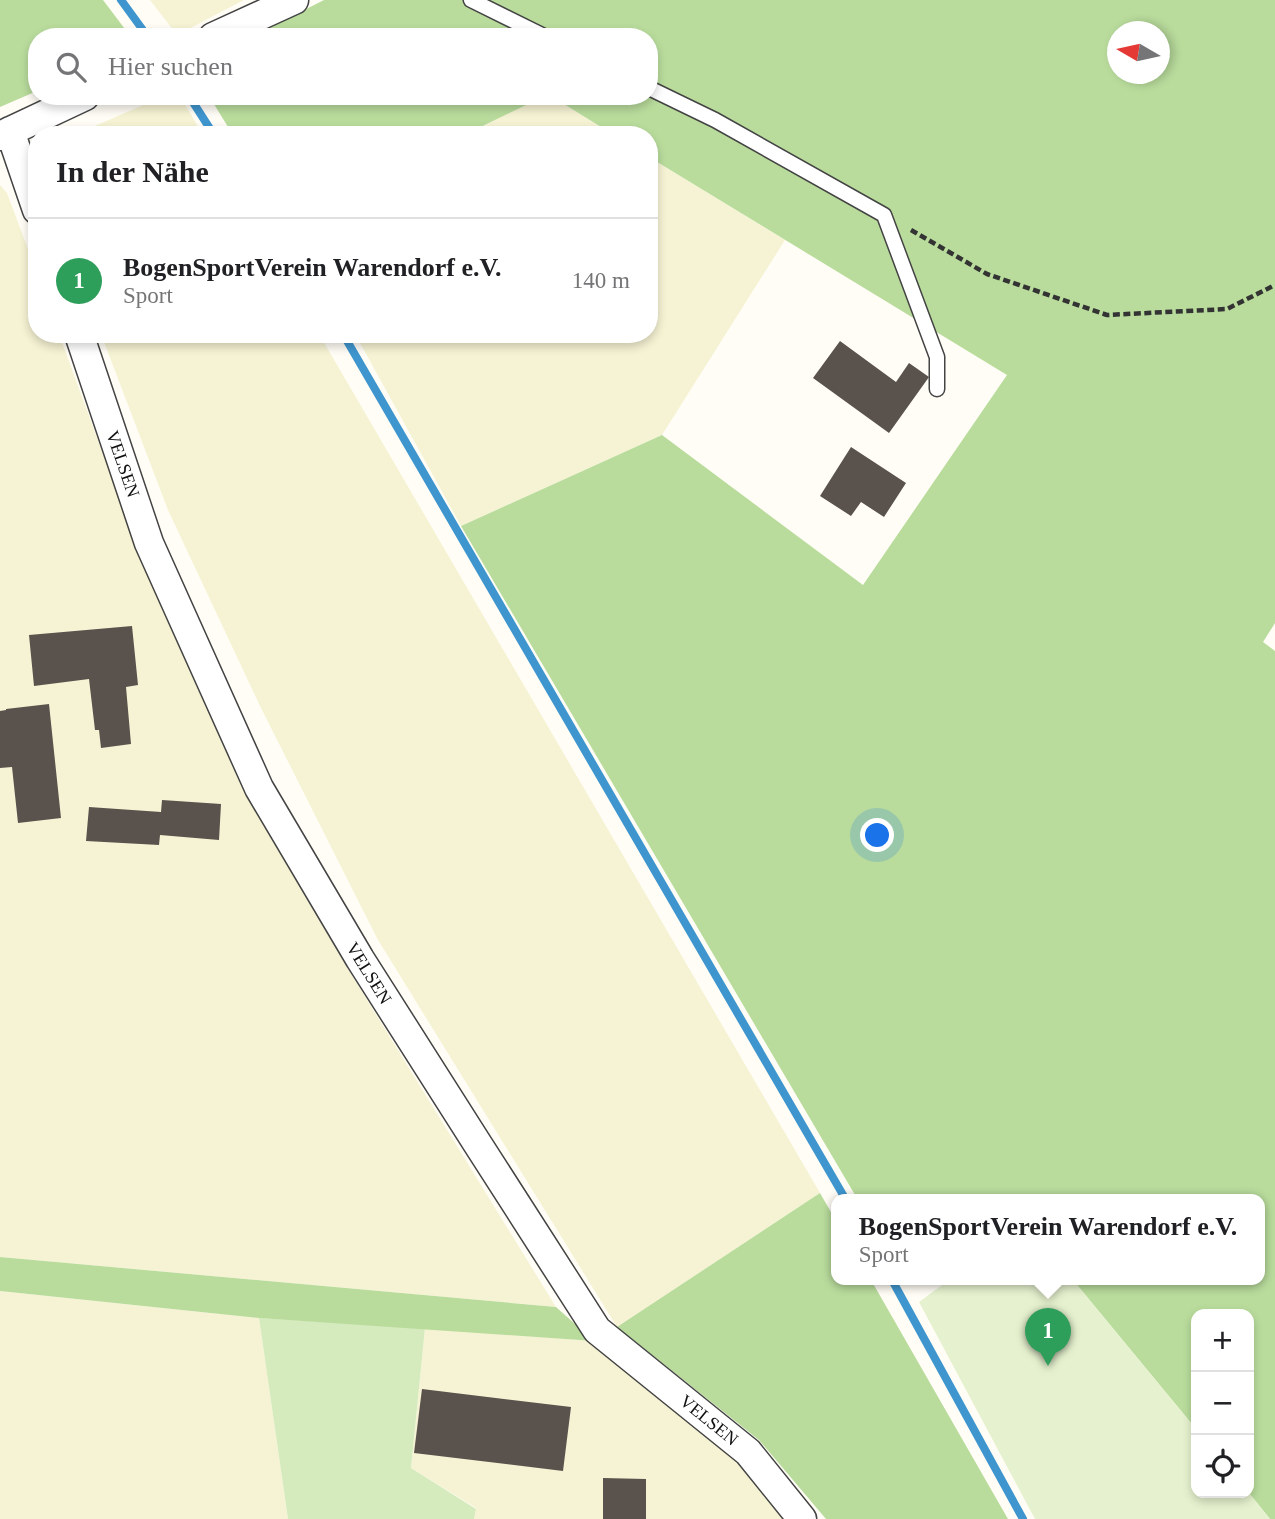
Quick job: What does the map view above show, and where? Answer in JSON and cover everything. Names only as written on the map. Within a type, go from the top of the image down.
[{"type":"street","points":[[232,28],[293,0]]},
{"type":"street","points":[[28,189],[5,134],[66,105]]},
{"type":"street","name":"VELSEN","points":[[82,343],[149,543],[259,788],[360,959],[597,1329],[748,1452],[802,1519]]},
{"type":"lane","points":[[471,0],[528,28]]},
{"type":"lane","points":[[658,92],[715,120],[884,215],[937,357],[937,389]]},
{"type":"path","points":[[884,215],[987,274],[1107,315],[1227,309],[1275,285]]},
{"type":"shaded area","points":[[150,0],[244,0],[190,28],[172,28]]},
{"type":"shaded area","points":[[143,105],[185,105],[198,126],[95,126]]},
{"type":"shaded area","points":[[526,105],[566,105],[599,126],[483,126]]},
{"type":"shaded area","points":[[658,162],[785,240],[662,435],[461,526],[360,343],[658,343]]},
{"type":"shaded area","points":[[0,185],[7,193],[28,249],[28,343],[62,343],[143,563],[243,790],[345,964],[556,1307],[0,1257]]},
{"type":"shaded area","points":[[104,343],[324,343],[820,1193],[617,1327],[378,940],[260,706],[168,510]]},
{"type":"shaded area","points":[[0,1291],[259,1318],[288,1519],[0,1519]]},
{"type":"shaded area","points":[[425,1328],[594,1341],[739,1458],[786,1519],[474,1519],[476,1508],[411,1468]]},
{"type":"green space","points":[[0,0],[103,0],[124,28],[28,28],[28,95],[0,107]]},
{"type":"green space","points":[[324,0],[1275,0],[1275,623],[1263,642],[1275,651],[1275,1519],[1270,1519],[1253,1498],[1254,1309],[1191,1309],[1191,1423],[1077,1285],[1265,1285],[1265,1194],[854,1194],[461,526],[662,435],[863,585],[1007,375],[658,162],[658,126],[599,126],[566,105],[658,105],[658,28],[269,28]]},
{"type":"green space","points":[[215,105],[526,105],[483,126],[227,126]]},
{"type":"green space","points":[[820,1193],[831,1212],[831,1285],[874,1285],[1008,1519],[826,1519],[759,1440],[617,1327]]},
{"type":"green space","points":[[0,1257],[556,1307],[594,1341],[259,1318],[0,1291]]},
{"type":"green space","points":[[942,1285],[1077,1285],[1191,1423],[1191,1498],[1253,1498],[1270,1519],[1035,1519],[919,1302]]},
{"type":"green space","points":[[259,1318],[425,1328],[411,1468],[476,1509],[474,1519],[288,1519]]},
{"type":"building","points":[[840,341],[896,382],[909,363],[929,377],[889,433],[813,378]]},
{"type":"building","points":[[851,447],[906,483],[884,517],[861,502],[851,516],[820,496]]},
{"type":"building","points":[[132,626],[138,685],[126,687],[131,744],[101,748],[99,730],[95,730],[89,679],[34,686],[29,635]]},
{"type":"building","points":[[49,704],[61,818],[18,823],[12,767],[0,768],[0,711]]},
{"type":"building","points":[[162,800],[221,804],[219,840],[160,835],[159,845],[86,841],[89,807],[161,812]]},
{"type":"building","points":[[422,1389],[571,1407],[563,1471],[414,1453]]},
{"type":"building","points":[[603,1478],[646,1479],[646,1519],[603,1519]]},
{"type":"waterway","points":[[121,0],[141,28]]},
{"type":"waterway","points":[[195,105],[208,126]]},
{"type":"waterway","points":[[348,343],[843,1194]]},
{"type":"waterway","points":[[895,1285],[1023,1519]]},
{"type":"place","name":"BogenSportVerein Warendorf e.V.","points":[[1048,1366]]}]
